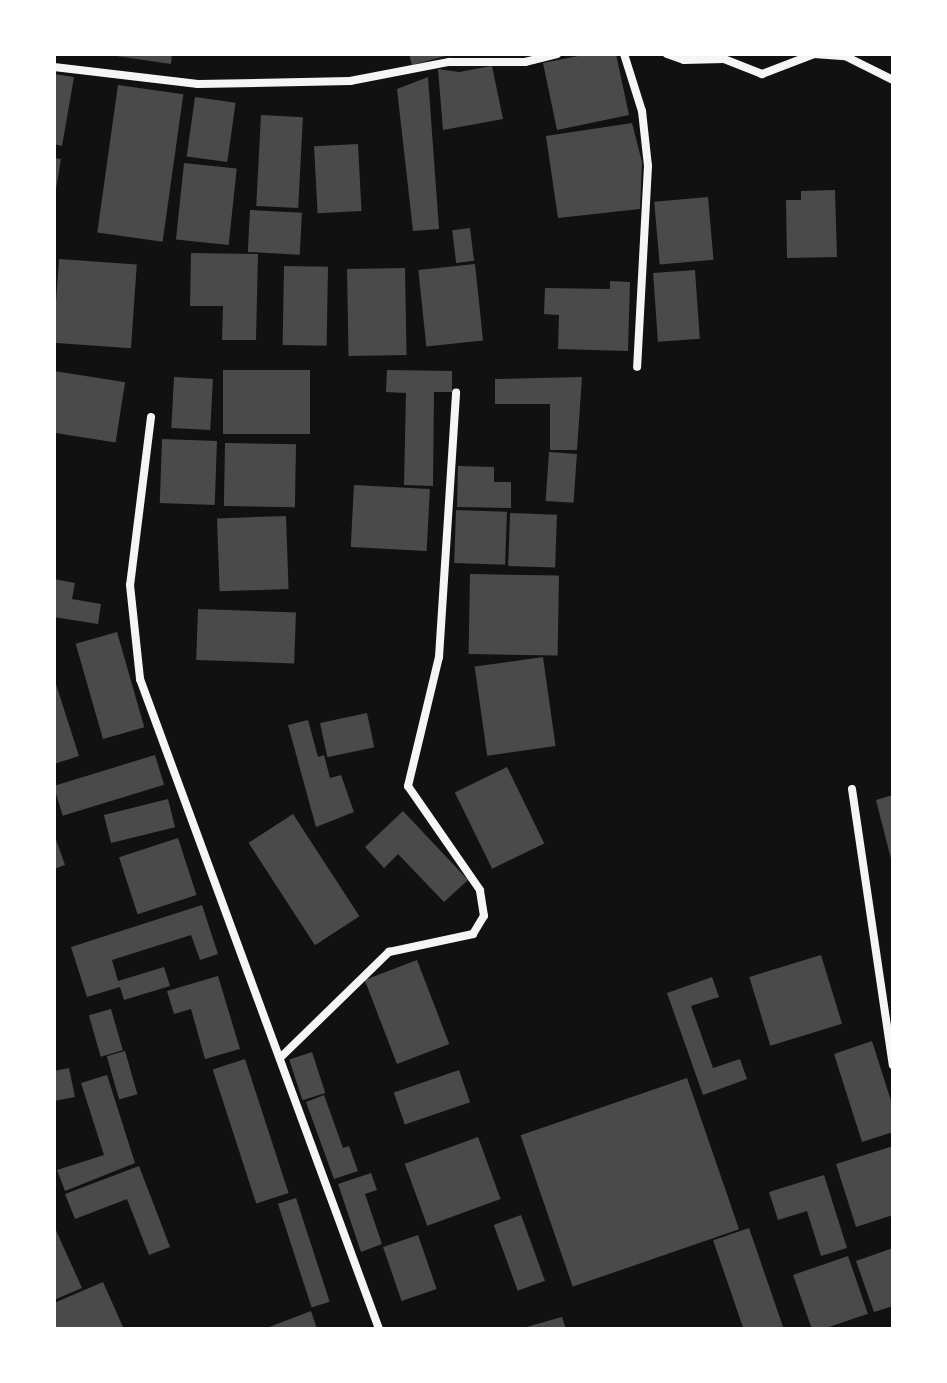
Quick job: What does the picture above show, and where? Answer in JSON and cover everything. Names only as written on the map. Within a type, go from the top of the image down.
[{"type":"street","points":[[54,67],[198,84],[334,82],[449,62],[525,62],[557,54]]},
{"type":"street","points":[[624,54],[642,111],[648,166],[637,367]]},
{"type":"street","points":[[667,54],[724,59],[762,74],[814,54],[845,56],[893,80]]},
{"type":"street","points":[[281,1057],[389,952],[473,934],[484,916],[480,890],[408,786],[439,657],[456,393]]},
{"type":"street","points":[[151,417],[130,585],[140,679],[379,1329]]},
{"type":"street","points":[[852,789],[893,1065]]},
{"type":"building","points":[[103,54],[172,54],[171,64]]},
{"type":"building","points":[[409,54],[449,54],[449,55],[412,65]]},
{"type":"building","points":[[588,54],[616,54],[629,115],[557,130],[543,63]]},
{"type":"building","points":[[492,66],[503,119],[443,130],[438,69],[459,72]]},
{"type":"building","points":[[54,74],[74,77],[62,146],[54,144]]},
{"type":"building","points":[[428,77],[439,229],[413,231],[397,89]]},
{"type":"building","points":[[118,85],[183,94],[163,242],[97,233]]},
{"type":"building","points":[[195,97],[236,103],[227,162],[187,156]]},
{"type":"building","points":[[261,115],[303,117],[298,208],[256,206]]},
{"type":"building","points":[[632,123],[642,162],[640,209],[558,218],[546,136]]},
{"type":"building","points":[[358,144],[362,211],[318,213],[314,146]]},
{"type":"building","points":[[54,158],[61,159],[56,189],[54,189]]},
{"type":"building","points":[[184,163],[237,169],[229,245],[176,240]]},
{"type":"building","points":[[835,190],[837,257],[787,258],[786,200],[801,200],[801,191]]},
{"type":"building","points":[[708,197],[713,260],[660,264],[654,202]]},
{"type":"building","points":[[250,210],[302,213],[300,255],[248,252]]},
{"type":"building","points":[[470,228],[474,261],[456,263],[452,230]]},
{"type":"building","points":[[191,253],[258,254],[256,340],[222,340],[223,306],[190,306]]},
{"type":"building","points":[[59,259],[137,264],[131,348],[54,343]]},
{"type":"building","points":[[475,264],[483,341],[426,347],[418,270]]},
{"type":"building","points":[[284,266],[328,267],[327,346],[283,345]]},
{"type":"building","points":[[405,268],[407,355],[349,356],[347,269]]},
{"type":"building","points":[[695,270],[700,339],[658,342],[653,273]]},
{"type":"building","points":[[610,281],[630,282],[628,351],[558,349],[559,315],[544,314],[545,288],[610,289]]},
{"type":"building","points":[[223,370],[310,370],[310,434],[223,434]]},
{"type":"building","points":[[387,370],[452,371],[452,392],[434,392],[433,486],[404,485],[406,393],[386,392]]},
{"type":"building","points":[[54,371],[125,382],[116,443],[54,433]]},
{"type":"building","points":[[174,377],[213,379],[210,430],[171,428]]},
{"type":"building","points":[[582,377],[577,450],[550,450],[550,404],[495,404],[495,379]]},
{"type":"building","points":[[162,439],[217,441],[215,505],[160,503]]},
{"type":"building","points":[[225,443],[296,444],[295,507],[224,506]]},
{"type":"building","points":[[549,452],[577,454],[574,503],[546,501]]},
{"type":"building","points":[[458,466],[494,467],[494,482],[511,482],[511,508],[457,507]]},
{"type":"building","points":[[354,485],[430,489],[427,551],[351,547]]},
{"type":"building","points":[[456,510],[507,512],[505,565],[454,563]]},
{"type":"building","points":[[510,513],[557,515],[555,568],[508,566]]},
{"type":"building","points":[[286,516],[289,589],[220,591],[217,518]]},
{"type":"building","points":[[470,574],[559,576],[558,656],[469,654]]},
{"type":"building","points":[[54,579],[75,583],[72,599],[101,604],[98,624],[54,617]]},
{"type":"building","points":[[198,609],[296,612],[294,663],[196,660]]},
{"type":"building","points":[[117,632],[144,727],[103,739],[76,644]]},
{"type":"building","points":[[543,657],[556,746],[487,756],[475,667]]},
{"type":"building","points":[[54,678],[79,756],[54,764]]},
{"type":"building","points":[[367,713],[374,747],[327,757],[320,723]]},
{"type":"building","points":[[308,720],[318,757],[324,755],[330,778],[341,775],[354,812],[316,827],[288,725]]},
{"type":"building","points":[[155,755],[164,785],[63,816],[54,786]]},
{"type":"building","points":[[507,767],[544,843],[492,869],[455,792]]},
{"type":"building","points":[[893,795],[893,863],[892,863],[876,800]]},
{"type":"building","points":[[168,799],[175,827],[111,843],[104,815]]},
{"type":"building","points":[[403,811],[468,880],[444,902],[398,854],[384,868],[365,847]]},
{"type":"building","points":[[293,814],[359,916],[315,945],[249,843]]},
{"type":"building","points":[[54,834],[65,865],[54,869]]},
{"type":"building","points":[[178,838],[197,895],[138,914],[119,857]]},
{"type":"building","points":[[202,905],[218,954],[200,960],[191,935],[112,960],[118,981],[164,967],[170,986],[124,1000],[120,987],[87,997],[71,947]]},
{"type":"building","points":[[821,955],[842,1024],[770,1046],[749,977]]},
{"type":"building","points":[[417,960],[449,1044],[397,1064],[365,980]]},
{"type":"building","points":[[218,976],[240,1049],[205,1059],[191,1009],[174,1014],[167,991]]},
{"type":"building","points":[[712,977],[719,997],[691,1006],[713,1068],[740,1059],[747,1079],[703,1095],[667,993]]},
{"type":"building","points":[[111,1009],[123,1050],[101,1057],[89,1015]]},
{"type":"building","points":[[872,1041],[893,1107],[893,1132],[862,1142],[834,1054]]},
{"type":"building","points":[[125,1051],[137,1094],[119,1099],[107,1056]]},
{"type":"building","points":[[312,1052],[325,1093],[302,1100],[289,1059]]},
{"type":"building","points":[[245,1059],[289,1193],[256,1204],[213,1070]]},
{"type":"building","points":[[69,1068],[75,1097],[54,1101],[54,1071]]},
{"type":"building","points":[[459,1070],[470,1102],[405,1125],[394,1092]]},
{"type":"building","points":[[107,1075],[135,1163],[65,1191],[57,1170],[104,1155],[81,1083]]},
{"type":"building","points":[[687,1078],[739,1229],[573,1287],[521,1135]]},
{"type":"building","points":[[324,1095],[343,1148],[349,1146],[358,1171],[334,1179],[306,1102]]},
{"type":"building","points":[[478,1137],[501,1199],[427,1226],[405,1164]]},
{"type":"building","points":[[893,1146],[893,1215],[856,1227],[836,1164]]},
{"type":"building","points":[[139,1166],[170,1247],[149,1255],[127,1199],[75,1219],[65,1194]]},
{"type":"building","points":[[371,1173],[377,1190],[365,1194],[382,1244],[361,1252],[338,1184]]},
{"type":"building","points":[[824,1175],[847,1248],[821,1256],[807,1211],[778,1220],[769,1192]]},
{"type":"building","points":[[296,1198],[330,1302],[312,1308],[278,1204]]},
{"type":"building","points":[[521,1215],[545,1281],[518,1291],[494,1225]]},
{"type":"building","points":[[54,1226],[82,1288],[54,1300]]},
{"type":"building","points":[[749,1228],[784,1329],[744,1329],[713,1240]]},
{"type":"building","points":[[418,1235],[437,1289],[402,1301],[383,1247]]},
{"type":"building","points":[[893,1248],[893,1306],[874,1312],[856,1261]]},
{"type":"building","points":[[848,1256],[868,1314],[823,1329],[812,1329],[793,1275]]},
{"type":"building","points":[[103,1282],[123,1327],[54,1329],[54,1303]]},
{"type":"building","points":[[311,1311],[317,1329],[264,1329]]},
{"type":"building","points":[[562,1317],[566,1329],[523,1329],[523,1328]]}]
